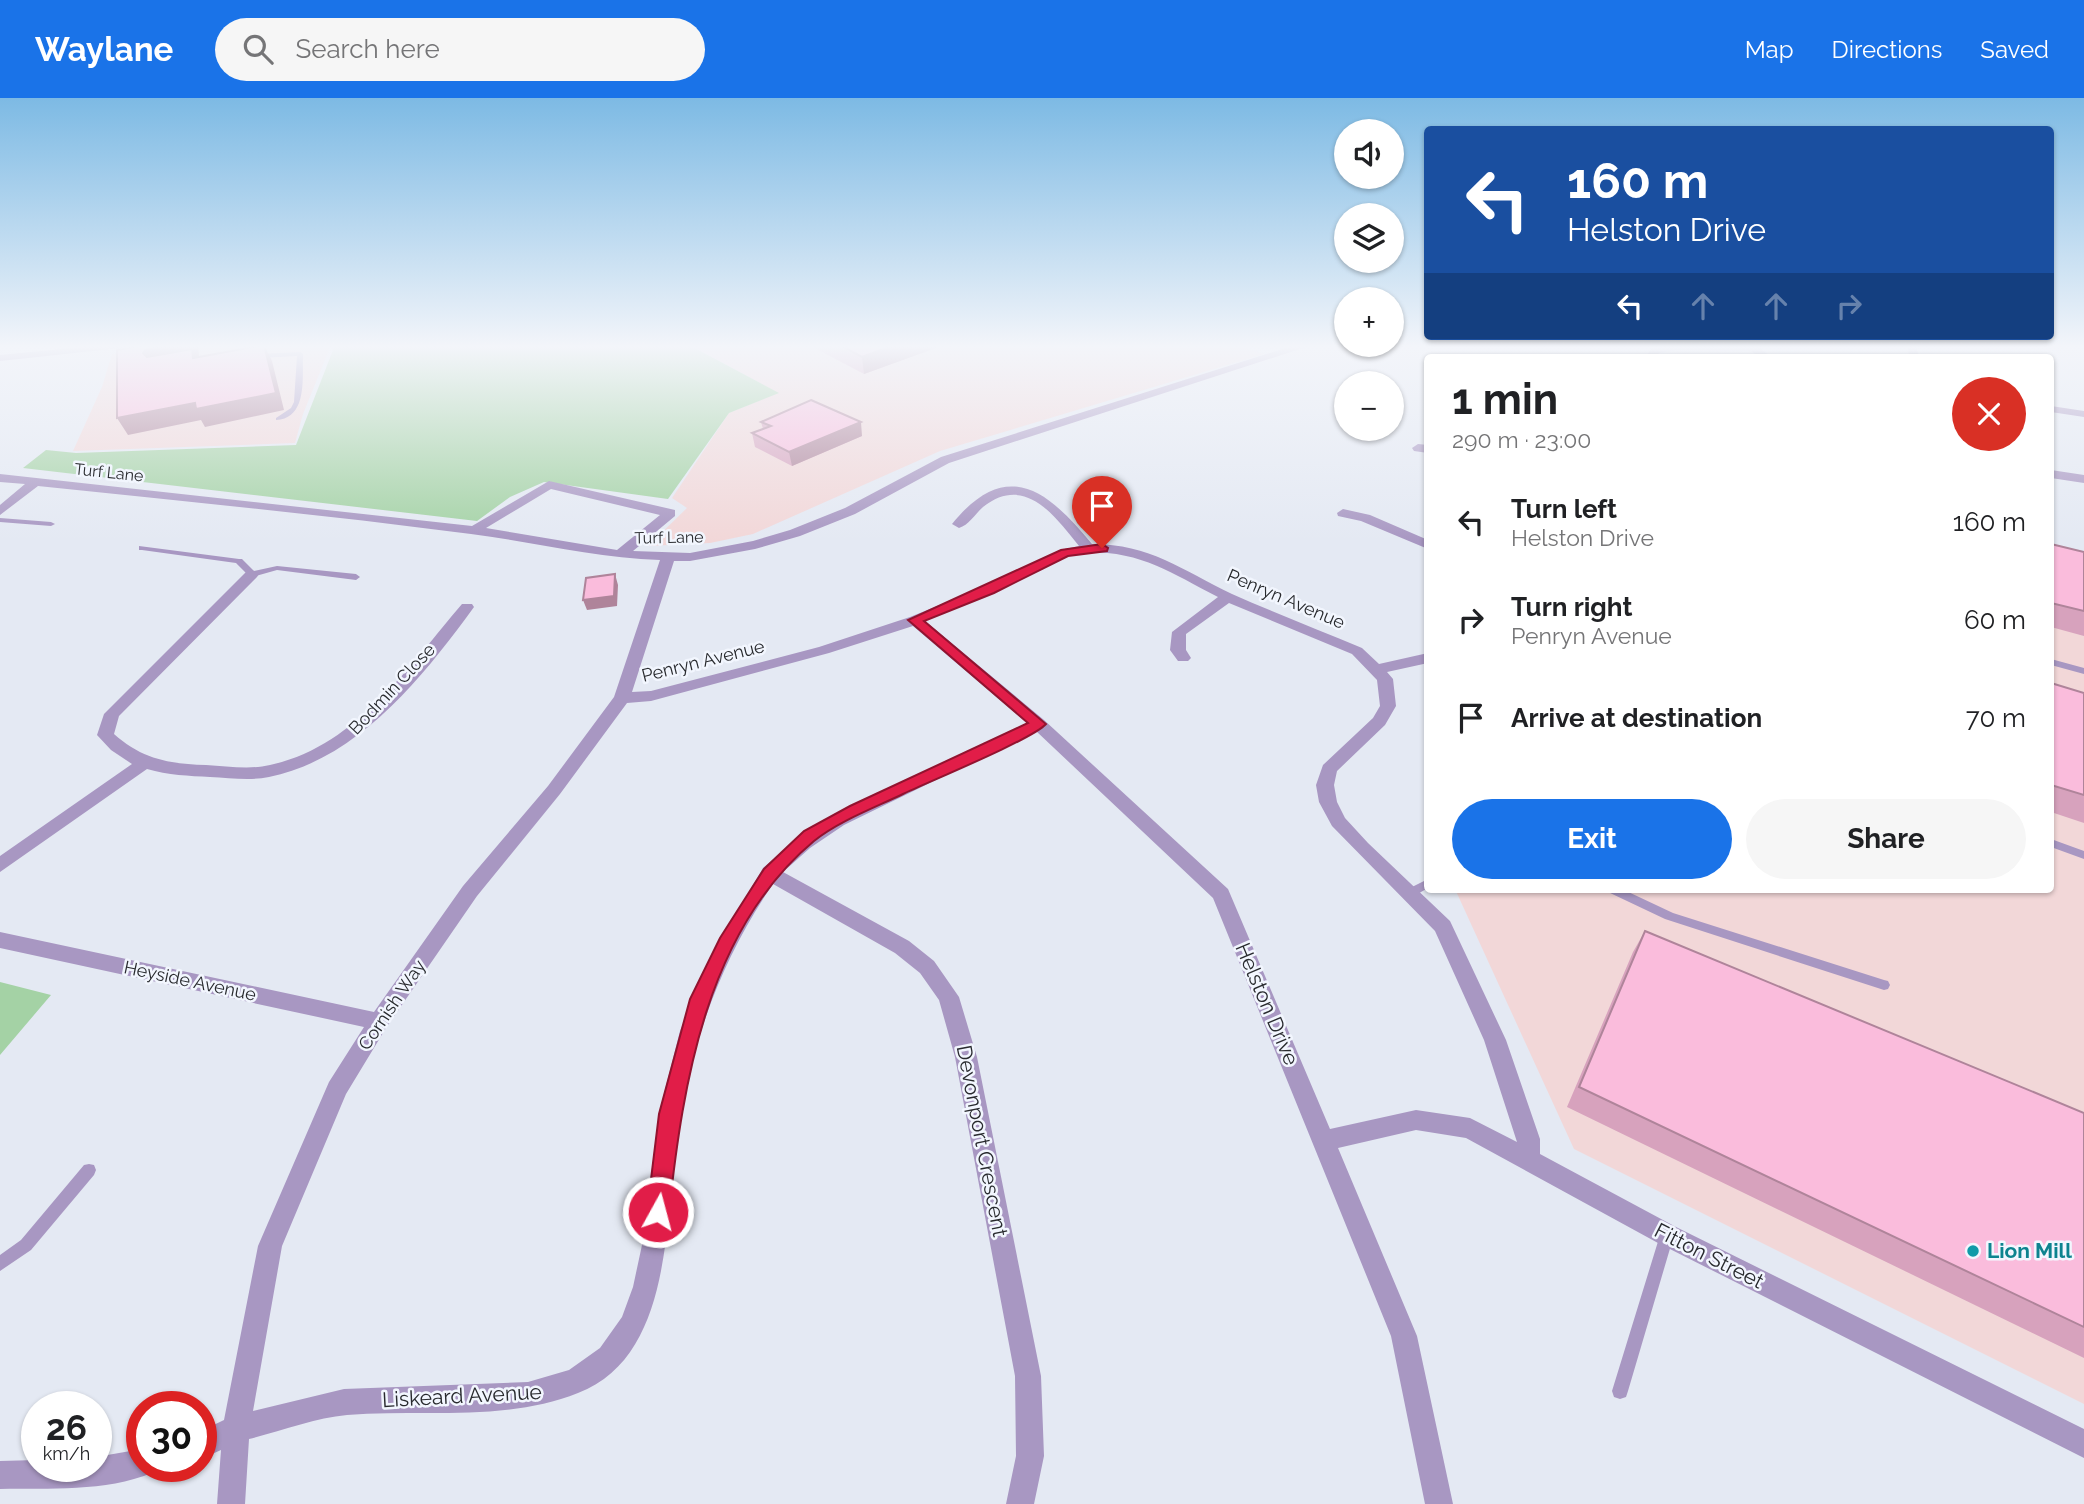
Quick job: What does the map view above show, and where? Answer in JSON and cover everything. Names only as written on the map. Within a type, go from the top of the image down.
[{"type":"street","name":"Turf Lane","points":[[0,478],[474,530],[620,555],[668,558],[710,554],[795,533],[850,511],[945,460],[1100,411]]},
{"type":"street","points":[[2062,411],[2084,414]]},
{"type":"street","points":[[2054,474],[2084,479]]},
{"type":"street","points":[[0,511],[35,482]]},
{"type":"street","points":[[474,530],[549,485],[670,513],[620,555]]},
{"type":"street","points":[[960,524],[978,502],[1002,493],[1029,491],[1041,496],[1059,513],[1088,548]]},
{"type":"street","points":[[1343,513],[1365,518],[1424,543]]},
{"type":"street","name":"Penryn Avenue","points":[[622,698],[651,696],[915,620],[989,590],[1065,553],[1088,548],[1134,551],[1228,597],[1357,651],[1378,669]]},
{"type":"street","name":"Cornish Way","points":[[231,1504],[236,1429],[270,1246],[337,1089],[379,1022],[470,891],[554,790],[622,698],[668,558]]},
{"type":"street","name":"Bodmin Close","points":[[252,574],[112,714],[105,735],[143,764],[173,770],[260,773],[286,767],[319,753],[365,722],[467,607]]},
{"type":"street","points":[[1183,658],[1178,650],[1179,632],[1228,597]]},
{"type":"street","name":"Helston Drive","points":[[915,620],[1038,724],[1221,894],[1404,1336],[1439,1504]]},
{"type":"street","points":[[1424,659],[1378,669],[1389,688],[1388,706],[1379,721],[1329,769],[1325,785],[1328,802],[1338,822],[1443,926],[1495,1040],[1529,1139],[1528,1161]]},
{"type":"street","name":"Liskeard Avenue","points":[[217,1438],[236,1429],[344,1402],[528,1395],[558,1391],[576,1383],[610,1358],[626,1339],[640,1308],[653,1260],[669,1114],[699,999],[726,943],[770,873],[810,836],[844,817],[1038,724]]},
{"type":"street","points":[[0,865],[143,764]]},
{"type":"street","name":"Devonport Crescent","points":[[770,873],[902,947],[927,967],[949,997],[966,1058],[1028,1376],[1030,1456],[1020,1504]]},
{"type":"street","name":"Heyside Avenue","points":[[0,940],[379,1022]]},
{"type":"street","name":"Fitton Street","points":[[1324,1141],[1416,1120],[1470,1128],[1667,1235],[2084,1444]]},
{"type":"street","points":[[0,1475],[85,1473],[126,1466]]},
{"type":"lane","points":[[278,419],[291,411]]},
{"type":"lane","points":[[0,520],[51,524]]},
{"type":"lane","points":[[142,548],[239,561],[252,574],[277,568],[356,577]]},
{"type":"lane","points":[[2054,663],[2084,671]]},
{"type":"lane","points":[[2054,844],[2084,855]]},
{"type":"lane","points":[[1410,893],[1424,885]]},
{"type":"lane","points":[[1620,893],[1669,916],[1884,985]]},
{"type":"lane","points":[[0,1264],[26,1245],[89,1170]]},
{"type":"lane","points":[[1620,1391],[1667,1235]]},
{"type":"shaded area","points":[[91,411],[304,411],[295,443],[73,451]]},
{"type":"shaded area","points":[[735,411],[1075,411],[940,451],[753,534],[710,543],[648,546],[687,508],[672,498],[729,413]]},
{"type":"shaded area","points":[[2054,550],[2084,555],[2084,1404],[1574,1149],[1457,893],[2054,893]]},
{"type":"green space","points":[[309,411],[735,411],[729,413],[668,499],[544,482],[510,497],[477,521],[23,468],[46,450],[76,453],[296,445]]},
{"type":"green space","points":[[0,982],[51,995],[0,1055]]},
{"type":"building","points":[[117,411],[155,411],[117,418]]},
{"type":"building","points":[[787,411],[835,411],[861,422],[789,452],[752,433],[771,426],[761,422]]},
{"type":"building","points":[[2054,545],[2084,552],[2084,611],[2054,604]]},
{"type":"building","points":[[615,574],[614,596],[583,600],[586,578]]},
{"type":"building","points":[[2054,684],[2084,693],[2084,795],[2054,786]]},
{"type":"building","name":"Lion Mill","points":[[1645,931],[2084,1113],[2084,1327],[1579,1087]]},
{"type":"place","name":"Lion Mill","points":[[1973,1251]]},
{"type":"route","points":[[658,1212],[669,1114],[699,999],[726,943],[770,873],[810,836],[855,810],[1038,724],[915,620],[989,590],[1065,553],[1102,548]]}]
